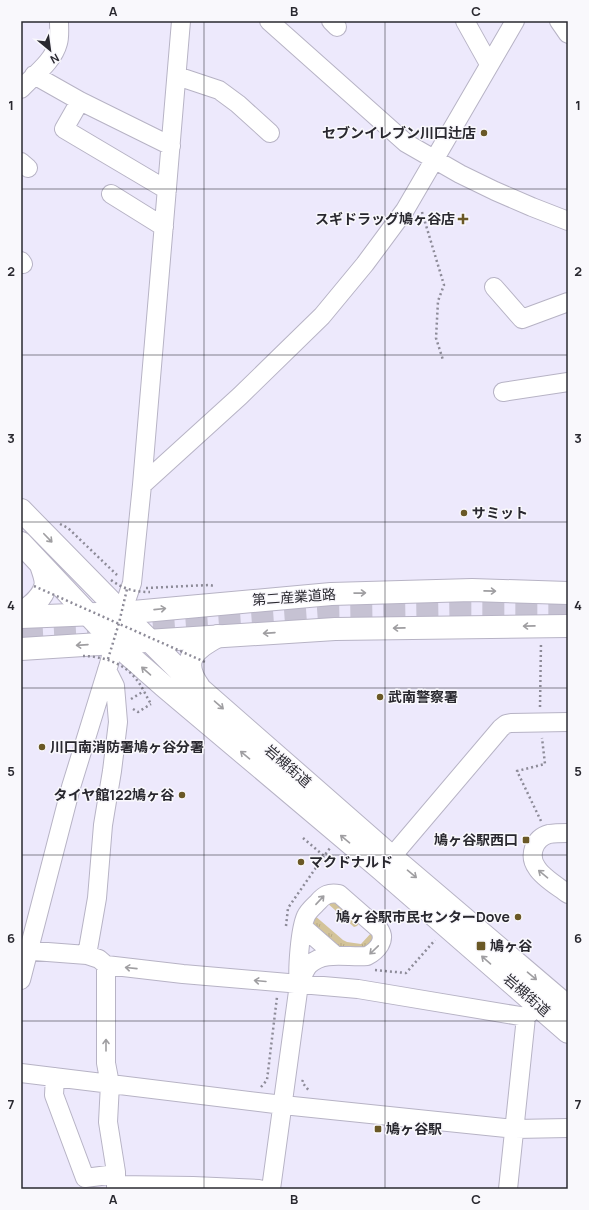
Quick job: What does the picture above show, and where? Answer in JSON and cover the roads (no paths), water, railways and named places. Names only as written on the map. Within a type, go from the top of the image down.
[{"type":"main road","name":"岩槻街道","points":[[21,510],[114,642]]},
{"type":"main road","name":"岩槻街道","points":[[21,543],[114,642],[165,687],[568,1007]]},
{"type":"main road","points":[[21,615],[40,598],[45,586],[41,565]]},
{"type":"main road","name":"第二産業道路","points":[[114,642],[331,594],[472,590],[568,593]]},
{"type":"main road","name":"第二産業道路","points":[[21,615],[87,614],[114,642]]},
{"type":"main road","name":"第二産業道路","points":[[21,649],[334,629],[568,626]]},
{"type":"main road","points":[[201,689],[191,674],[191,664],[194,654],[200,647],[218,636]]},
{"type":"main road","name":"岩槻街道","points":[[114,642],[149,641],[386,863],[532,1011],[568,1032]]},
{"type":"street","points":[[21,89],[48,63],[58,43],[59,21]]},
{"type":"street","points":[[21,980],[25,950],[132,583],[142,485],[181,21]]},
{"type":"street","points":[[268,21],[406,143],[495,191],[568,221]]},
{"type":"street","points":[[465,21],[490,64]]},
{"type":"street","points":[[142,485],[240,396],[322,316],[365,264],[405,210],[515,21]]},
{"type":"street","points":[[559,21],[568,34]]},
{"type":"street","points":[[34,75],[80,101],[171,146]]},
{"type":"street","points":[[177,76],[219,90],[238,104],[270,133]]},
{"type":"street","points":[[80,101],[64,129],[167,190]]},
{"type":"street","points":[[112,194],[164,227]]},
{"type":"street","points":[[494,287],[522,319],[568,302]]},
{"type":"street","points":[[503,392],[568,382]]},
{"type":"street","points":[[87,955],[97,898],[103,825],[118,722],[114,642]]},
{"type":"street","points":[[386,863],[506,724],[568,722]]},
{"type":"street","points":[[568,833],[548,834],[541,838],[535,846],[532,855],[533,863],[538,870],[568,894]]},
{"type":"street","points":[[271,1189],[299,984],[297,972],[302,927],[306,916],[324,895],[332,892],[339,894],[380,929],[382,933],[381,943],[371,954],[367,956],[335,955],[320,959],[308,965],[299,984]]},
{"type":"street","points":[[302,927],[335,955]]},
{"type":"street","points":[[25,950],[87,955],[99,959],[106,965],[358,989],[532,1011],[508,1189]]},
{"type":"street","points":[[106,965],[106,1063],[110,1084],[108,1122],[116,1183]]},
{"type":"street","points":[[21,1073],[283,1105],[515,1129],[568,1128]]},
{"type":"street","points":[[55,1077],[54,1095],[84,1178],[116,1183],[175,1187],[259,1189]]},
{"type":"tunnel","points":[[21,633],[332,613],[568,611]]},
{"type":"place","name":"セブンイレブン川口辻店","points":[[484,133]]},
{"type":"place","name":"スギドラッグ鳩ヶ谷店","points":[[463,219]]},
{"type":"place","name":"サミット","points":[[464,513]]},
{"type":"place","name":"武南警察署","points":[[380,697]]},
{"type":"place","name":"川口南消防署鳩ヶ谷分署","points":[[42,747]]},
{"type":"place","name":"タイヤ館122鳩ヶ谷","points":[[182,795]]},
{"type":"place","name":"鳩ヶ谷駅西口","points":[[526,840]]},
{"type":"place","name":"マクドナルド","points":[[301,862]]},
{"type":"place","name":"鳩ヶ谷駅市民センターDove","points":[[518,917]]},
{"type":"place","name":"鳩ヶ谷","points":[[481,946]]},
{"type":"place","name":"鳩ヶ谷駅","points":[[378,1129]]}]
